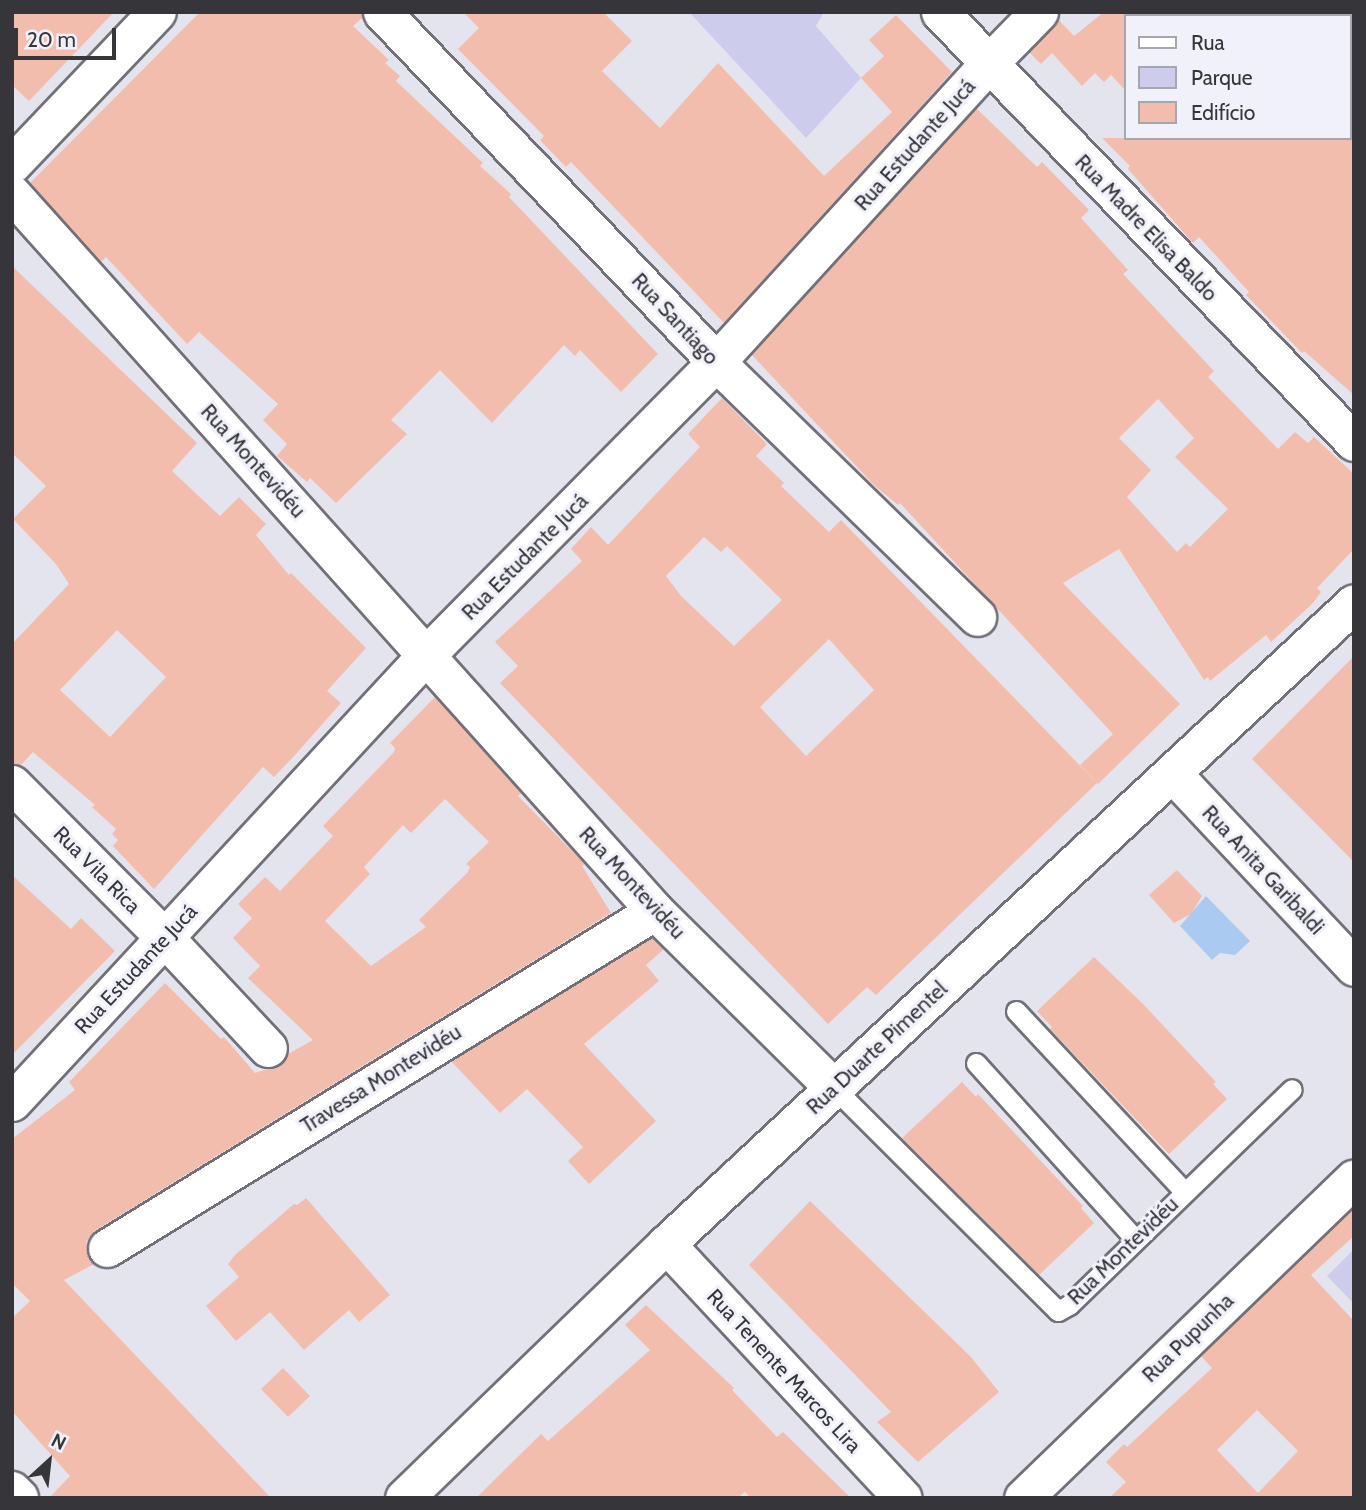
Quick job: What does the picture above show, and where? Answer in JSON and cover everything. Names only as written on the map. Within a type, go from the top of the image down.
[{"type":"main road","points":[[12,1491],[19,1498]]},
{"type":"street","points":[[12,164],[157,12]]},
{"type":"street","name":"Rua Santiago","points":[[382,12],[716,362],[977,617]]},
{"type":"street","name":"Rua Madre Elisa Baldo","points":[[940,12],[1354,442]]},
{"type":"street","name":"Rua Estudante Jucá","points":[[12,1102],[427,654],[716,362],[988,64],[1039,12]]},
{"type":"street","name":"Rua Montevidéu","points":[[12,194],[655,911],[834,1088]]},
{"type":"street","name":"Rua Duarte Pimentel","points":[[404,1498],[666,1244],[1354,603]]},
{"type":"street","name":"Rua Anita Garibaldi","points":[[1172,773],[1354,967]]},
{"type":"street","name":"Rua Vila Rica","points":[[12,784],[164,937],[268,1048]]},
{"type":"street","name":"Travessa Montevidéu","points":[[107,1248],[655,911]]},
{"type":"street","name":"Rua Pupunha","points":[[1023,1498],[1354,1178]]},
{"type":"street","name":"Rua Tenente Marcos Lira","points":[[666,1244],[903,1498]]},
{"type":"lane","points":[[1016,1011],[1184,1191]]},
{"type":"lane","points":[[975,1063],[1135,1239]]},
{"type":"lane","name":"Rua Montevidéu","points":[[834,1088],[1058,1311],[1069,1305],[1292,1089]]},
{"type":"green space","points":[[689,12],[824,12],[816,26],[861,78],[806,138]]},
{"type":"green space","points":[[1354,1249],[1354,1304],[1327,1276]]},
{"type":"shaded area","points":[[1206,896],[1250,941],[1235,955],[1220,953],[1212,960],[1180,926]]},
{"type":"building","points":[[12,12],[114,12],[29,101],[12,85]]},
{"type":"building","points":[[200,12],[362,12],[362,18],[353,26],[389,60],[385,63],[400,76],[396,81],[483,163],[480,166],[511,194],[509,197],[658,354],[621,392],[580,350],[575,356],[564,345],[492,423],[440,370],[391,420],[407,434],[336,503],[310,478],[307,482],[277,456],[287,444],[263,420],[278,404],[199,332],[187,344],[106,257],[101,262],[30,183]]},
{"type":"building","points":[[463,12],[603,12],[632,41],[602,71],[660,128],[718,63],[824,176],[892,112],[861,78],[884,56],[869,40],[896,15],[952,72],[724,323],[571,162],[566,167],[540,140],[544,136],[458,49],[479,28]]},
{"type":"building","points":[[1104,12],[1126,12],[1124,89],[1111,75],[1104,82],[1095,73],[1082,86],[1052,53],[1041,64],[1029,52],[1058,19],[1074,36]]},
{"type":"building","points":[[976,108],[1037,167],[1042,162],[1089,210],[1081,218],[1128,270],[1123,274],[1214,371],[1208,377],[1278,449],[1295,432],[1308,443],[1314,437],[1354,474],[1354,549],[1317,588],[1321,592],[1313,603],[1271,642],[1266,635],[1210,681],[1208,677],[1204,680],[1119,549],[1063,583],[1180,704],[1098,784],[1080,765],[1113,734],[900,503],[898,505],[874,485],[751,354]],"holes":[[[1158,399],[1194,438],[1175,457],[1228,509],[1190,547],[1186,543],[1177,552],[1127,497],[1151,470],[1119,438]]]},
{"type":"building","points":[[1102,138],[1354,138],[1354,395],[1304,351],[1302,353],[1246,295],[1249,292],[1199,237],[1193,243],[1128,169],[1130,166]]},
{"type":"building","points":[[12,266],[197,443],[172,471],[220,516],[239,497],[266,524],[256,535],[289,575],[291,573],[366,648],[327,691],[341,703],[274,777],[263,767],[154,889],[113,846],[118,840],[112,834],[116,829],[92,807],[95,805],[33,752],[21,765],[12,764],[12,644],[69,584],[56,564],[13,519],[46,486],[12,453]],"holes":[[[117,630],[166,677],[110,737],[60,690]]]},
{"type":"building","points":[[722,398],[767,444],[756,456],[784,483],[781,486],[829,532],[841,520],[1097,783],[876,995],[867,987],[828,1024],[500,683],[518,666],[495,642],[582,561],[571,549],[591,527],[608,545],[700,447],[688,434]],"holes":[[[704,537],[721,552],[727,546],[782,600],[734,646],[681,596],[666,576]],[[829,639],[874,690],[806,756],[760,707]]]},
{"type":"building","points":[[1354,656],[1354,862],[1252,759]]},
{"type":"building","points":[[435,697],[521,793],[518,796],[585,864],[582,866],[611,913],[96,1230],[86,1241],[89,1258],[94,1264],[64,1280],[271,1498],[49,1498],[70,1476],[12,1411],[12,1318],[30,1301],[12,1283],[12,1139],[75,1090],[69,1082],[165,983],[221,1039],[224,1037],[255,1073],[282,1064],[288,1054],[313,1040],[248,978],[260,966],[233,938],[252,918],[238,904],[265,877],[280,891],[333,836],[323,826],[394,752],[395,748],[390,743]],"holes":[[[445,799],[489,842],[466,864],[470,867],[467,873],[419,920],[426,927],[371,966],[325,921],[370,874],[364,867],[403,825],[411,833]]]},
{"type":"building","points":[[1177,870],[1202,896],[1191,914],[1174,923],[1149,895]]},
{"type":"building","points":[[12,875],[71,929],[81,918],[115,951],[12,1055]]},
{"type":"building","points":[[652,938],[664,949],[646,965],[659,981],[584,1044],[656,1121],[589,1184],[568,1161],[583,1147],[527,1089],[500,1113],[451,1061]]},
{"type":"building","points":[[1094,957],[1143,1004],[1216,1082],[1213,1084],[1227,1099],[1169,1154],[1050,1029],[1052,1027],[1037,1011]]},
{"type":"building","points":[[962,1082],[976,1097],[978,1094],[1083,1206],[1081,1208],[1094,1223],[1039,1275],[902,1138]]},
{"type":"building","points":[[306,1198],[390,1295],[359,1322],[349,1310],[304,1350],[270,1312],[236,1341],[206,1306],[239,1277],[228,1264],[235,1255],[294,1204],[297,1205]]},
{"type":"building","points":[[810,1201],[970,1356],[999,1392],[918,1462],[877,1422],[891,1412],[749,1265]]},
{"type":"building","points":[[1354,1207],[1354,1236],[1311,1275],[1354,1321],[1354,1498],[1109,1498],[1126,1482],[1106,1462],[1124,1444],[1127,1447],[1212,1368],[1201,1356]],"holes":[[[1257,1410],[1298,1451],[1258,1493],[1217,1450]]]},
{"type":"building","points":[[646,1305],[734,1388],[732,1390],[777,1437],[783,1432],[851,1498],[751,1498],[745,1492],[737,1498],[476,1498],[541,1434],[548,1441],[650,1350],[625,1325]]},
{"type":"building","points":[[283,1368],[310,1396],[288,1417],[261,1389]]}]
